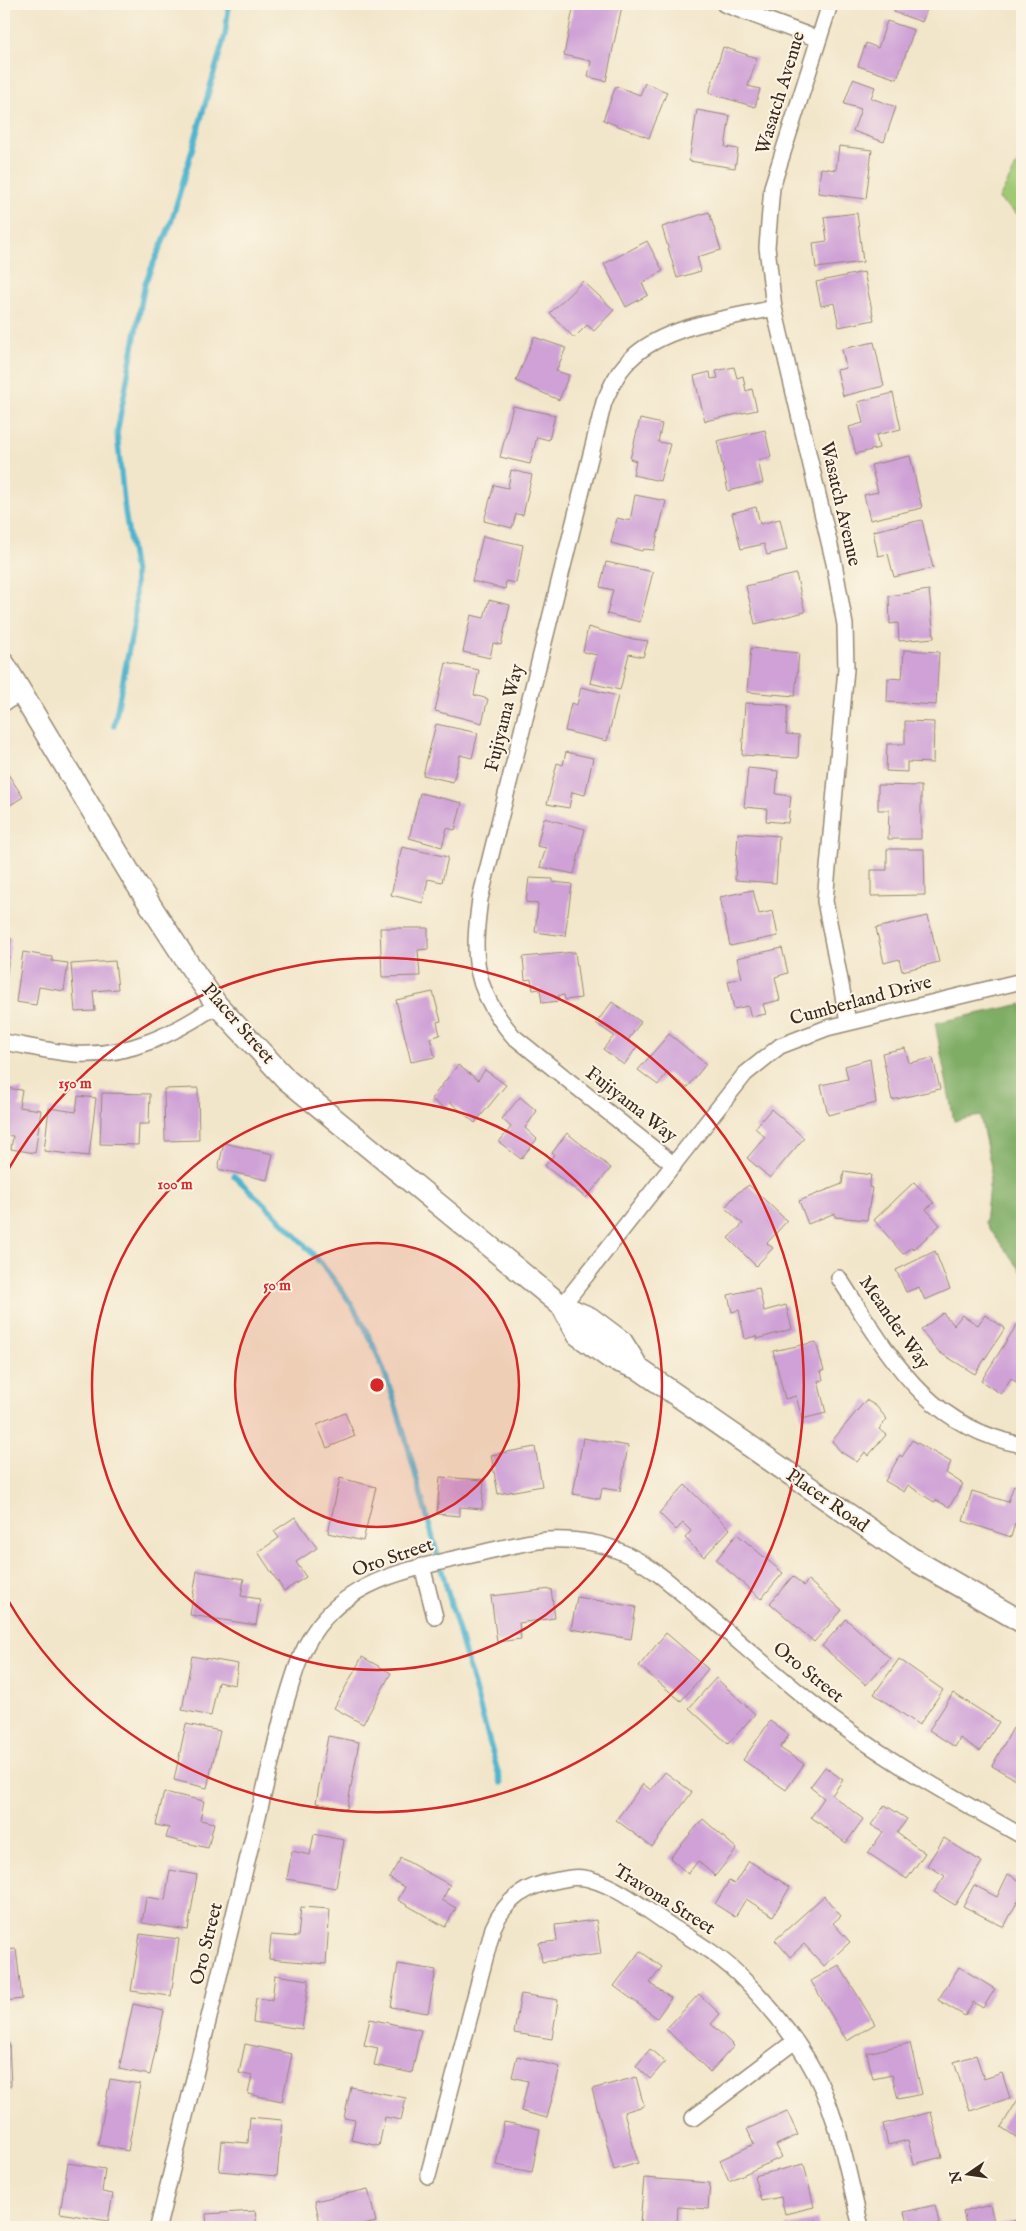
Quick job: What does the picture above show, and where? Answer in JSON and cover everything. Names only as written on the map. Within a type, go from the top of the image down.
[{"type":"main road","name":"Placer Street","points":[[4,664],[13,698],[217,1005],[287,1080],[562,1306]]},
{"type":"main road","name":"Placer Road","points":[[562,1306],[578,1335],[610,1358],[639,1369],[896,1549],[1022,1622]]},
{"type":"street","points":[[724,4],[818,38]]},
{"type":"street","name":"Wasatch Avenue","points":[[830,4],[772,187],[769,203],[767,247],[774,308],[834,563],[845,625],[846,669],[825,901],[848,1022]]},
{"type":"street","name":"Fujiyama Way","points":[[674,1165],[513,1036],[503,1024],[482,988],[476,961],[475,938],[480,899],[604,402],[612,384],[625,364],[638,352],[665,335],[774,308]]},
{"type":"street","name":"Cumberland Drive","points":[[562,1306],[745,1074],[757,1062],[790,1041],[848,1022],[1022,981]]},
{"type":"street","points":[[4,1042],[74,1054],[110,1053],[156,1040],[187,1025],[217,1005]]},
{"type":"street","name":"Meander Way","points":[[839,1278],[896,1366],[921,1393],[967,1427],[988,1436],[1022,1445]]},
{"type":"street","name":"Oro Street","points":[[158,2227],[285,1705],[299,1660],[312,1634],[324,1618],[351,1594],[383,1579],[422,1566],[546,1540],[581,1541],[619,1551],[660,1576],[809,1701],[861,1740],[906,1770],[1022,1836]]},
{"type":"street","points":[[422,1566],[435,1617]]},
{"type":"street","name":"Travona Street","points":[[428,2176],[493,1928],[505,1906],[524,1890],[537,1884],[577,1877],[614,1889],[724,1962],[745,1981],[796,2041],[818,2078],[836,2120],[861,2227]]},
{"type":"street","points":[[693,2118],[796,2041]]},
{"type":"green space","points":[[1022,154],[1022,218],[999,199]]},
{"type":"green space","points":[[1022,1004],[1022,1272],[985,1223],[991,1167],[980,1116],[954,1121],[935,1023]]},
{"type":"building","points":[[574,4],[611,4],[622,6],[606,81],[588,77],[591,61],[564,55]]},
{"type":"building","points":[[897,4],[929,4],[922,22],[894,12]]},
{"type":"building","points":[[887,21],[914,30],[897,79],[858,66],[866,43],[878,48]]},
{"type":"building","points":[[723,47],[757,58],[748,86],[760,89],[755,107],[709,93]]},
{"type":"building","points":[[853,79],[875,87],[871,98],[896,107],[884,142],[853,131],[861,109],[844,104]]},
{"type":"building","points":[[645,83],[667,92],[649,138],[603,120],[616,86],[640,95]]},
{"type":"building","points":[[697,110],[730,116],[725,147],[738,149],[735,168],[689,161]]},
{"type":"building","points":[[839,146],[872,150],[866,199],[818,193],[821,168],[836,170]]},
{"type":"building","points":[[709,212],[721,250],[697,257],[701,271],[677,278],[662,227]]},
{"type":"building","points":[[857,213],[863,262],[816,268],[813,243],[827,241],[824,217]]},
{"type":"building","points":[[647,241],[663,271],[642,283],[648,295],[626,307],[604,264]]},
{"type":"building","points":[[864,272],[874,320],[839,327],[834,303],[821,306],[816,282]]},
{"type":"building","points":[[583,281],[614,310],[594,331],[587,325],[574,338],[550,313]]},
{"type":"building","points":[[534,337],[566,348],[556,371],[569,375],[559,400],[516,381]]},
{"type":"building","points":[[874,342],[884,386],[843,396],[837,370],[846,368],[842,349]]},
{"type":"building","points":[[734,367],[737,378],[743,376],[746,391],[752,389],[757,410],[705,421],[694,376],[710,372],[711,379],[718,378],[716,371]]},
{"type":"building","points":[[893,393],[901,429],[876,435],[879,448],[856,454],[849,427],[863,423],[858,402]]},
{"type":"building","points":[[513,406],[555,415],[549,440],[537,437],[530,464],[500,457]]},
{"type":"building","points":[[640,419],[662,424],[658,442],[670,444],[660,481],[633,475],[636,461],[630,459]]},
{"type":"building","points":[[765,430],[771,457],[758,460],[763,483],[728,491],[717,441]]},
{"type":"building","points":[[910,456],[922,508],[870,520],[864,495],[878,492],[871,465]]},
{"type":"building","points":[[511,470],[532,475],[523,515],[516,514],[512,528],[484,521],[494,485],[508,488]]},
{"type":"building","points":[[635,495],[666,501],[654,550],[643,549],[642,551],[611,543],[617,518],[630,521]]},
{"type":"building","points":[[756,507],[760,524],[780,519],[787,550],[767,555],[764,544],[741,549],[732,513]]},
{"type":"building","points":[[922,520],[933,568],[894,577],[888,554],[878,556],[873,531]]},
{"type":"building","points":[[483,536],[523,545],[516,583],[506,581],[505,589],[472,581]]},
{"type":"building","points":[[606,562],[653,572],[640,622],[607,614],[613,590],[600,587]]},
{"type":"building","points":[[796,574],[805,612],[755,624],[746,586]]},
{"type":"building","points":[[929,590],[934,638],[899,641],[898,623],[890,624],[889,596]]},
{"type":"building","points":[[489,600],[510,605],[501,645],[493,643],[490,658],[463,652],[471,615],[484,618]]},
{"type":"building","points":[[588,627],[626,638],[648,641],[643,657],[629,654],[620,690],[590,683],[597,655],[583,652]]},
{"type":"building","points":[[751,648],[799,653],[795,696],[747,692]]},
{"type":"building","points":[[904,650],[939,652],[936,705],[887,702],[888,678],[902,679]]},
{"type":"building","points":[[446,663],[479,670],[474,695],[488,699],[482,723],[435,711]]},
{"type":"building","points":[[581,687],[618,696],[607,741],[565,731],[571,703],[577,705]]},
{"type":"building","points":[[745,703],[788,705],[786,734],[799,735],[798,758],[742,755]]},
{"type":"building","points":[[905,721],[934,722],[933,763],[907,762],[907,772],[886,771],[887,744],[905,744]]},
{"type":"building","points":[[436,724],[478,733],[472,758],[460,755],[453,782],[423,775]]},
{"type":"building","points":[[566,752],[593,758],[585,795],[572,792],[569,808],[547,804],[557,763],[563,765]]},
{"type":"building","points":[[4,768],[23,797],[4,809]]},
{"type":"building","points":[[748,768],[778,771],[776,794],[791,796],[788,823],[766,821],[767,809],[744,807]]},
{"type":"building","points":[[878,785],[921,786],[921,839],[888,839],[889,810],[878,810]]},
{"type":"building","points":[[420,793],[462,803],[455,830],[447,828],[442,847],[409,838]]},
{"type":"building","points":[[544,818],[585,829],[574,874],[540,867],[546,848],[537,846]]},
{"type":"building","points":[[738,833],[779,836],[776,883],[735,880]]},
{"type":"building","points":[[402,847],[448,857],[442,882],[428,879],[423,903],[391,895]]},
{"type":"building","points":[[887,849],[924,849],[925,895],[871,896],[871,870],[887,870]]},
{"type":"building","points":[[529,878],[553,879],[553,882],[572,884],[565,936],[535,932],[538,904],[526,902]]},
{"type":"building","points":[[753,890],[759,914],[773,911],[778,936],[730,946],[720,897]]},
{"type":"building","points":[[928,916],[939,962],[902,971],[899,959],[884,963],[876,928]]},
{"type":"building","points":[[380,928],[428,928],[428,949],[418,950],[420,976],[382,977]]},
{"type":"building","points":[[4,937],[11,938],[5,990],[4,990]]},
{"type":"building","points":[[782,948],[788,973],[775,977],[780,1000],[763,1004],[766,1014],[751,1017],[748,1006],[734,1009],[728,981],[742,978],[737,958]]},
{"type":"building","points":[[23,952],[52,957],[52,961],[68,963],[64,991],[39,987],[36,1005],[16,1002]]},
{"type":"building","points":[[575,952],[581,998],[565,1000],[564,995],[558,996],[559,1001],[542,1003],[540,989],[533,990],[531,979],[525,980],[523,957]]},
{"type":"building","points":[[115,961],[118,989],[93,991],[95,1011],[75,1012],[71,964]]},
{"type":"building","points":[[433,992],[441,1021],[437,1022],[440,1035],[430,1038],[435,1057],[411,1062],[396,1000]]},
{"type":"building","points":[[612,1002],[641,1022],[628,1040],[637,1047],[624,1065],[603,1049],[614,1036],[596,1023]]},
{"type":"building","points":[[669,1034],[706,1064],[687,1088],[667,1073],[658,1085],[638,1070]]},
{"type":"building","points":[[905,1048],[909,1063],[933,1058],[940,1089],[892,1100],[882,1053]]},
{"type":"building","points":[[870,1059],[876,1103],[828,1115],[821,1085],[848,1079],[845,1066]]},
{"type":"building","points":[[458,1065],[478,1080],[485,1070],[506,1085],[475,1123],[450,1102],[445,1109],[431,1099]]},
{"type":"building","points":[[4,1088],[22,1090],[19,1107],[41,1110],[35,1153],[11,1149],[13,1136],[4,1135]]},
{"type":"building","points":[[198,1088],[199,1140],[165,1141],[164,1089]]},
{"type":"building","points":[[102,1093],[150,1094],[149,1124],[139,1124],[138,1145],[100,1144]]},
{"type":"building","points":[[78,1096],[96,1098],[89,1156],[44,1151],[49,1108],[76,1112]]},
{"type":"building","points":[[520,1097],[537,1111],[525,1128],[537,1139],[521,1159],[499,1142],[511,1127],[502,1119]]},
{"type":"building","points":[[771,1109],[804,1138],[770,1178],[747,1158],[765,1137],[755,1128]]},
{"type":"building","points":[[567,1133],[611,1168],[586,1198],[545,1166]]},
{"type":"building","points":[[224,1143],[273,1154],[267,1180],[218,1169]]},
{"type":"building","points":[[844,1171],[871,1175],[869,1187],[872,1188],[867,1220],[835,1217],[835,1213],[808,1224],[799,1201],[842,1184]]},
{"type":"building","points":[[914,1182],[934,1203],[926,1209],[940,1225],[914,1249],[912,1247],[903,1254],[874,1220]]},
{"type":"building","points":[[749,1185],[787,1221],[767,1243],[773,1248],[756,1266],[728,1238],[743,1224],[725,1208],[736,1194]]},
{"type":"building","points":[[935,1251],[950,1289],[925,1300],[919,1287],[906,1292],[896,1270]]},
{"type":"building","points":[[759,1288],[764,1311],[786,1305],[792,1329],[757,1339],[756,1336],[745,1339],[739,1310],[732,1312],[728,1295]]},
{"type":"building","points":[[943,1313],[954,1325],[962,1315],[978,1325],[985,1315],[1005,1328],[975,1374],[939,1352],[921,1330]]},
{"type":"building","points":[[1018,1323],[1022,1326],[1022,1384],[1021,1386],[1011,1378],[1001,1394],[981,1381]]},
{"type":"building","points":[[816,1342],[824,1371],[821,1371],[823,1380],[818,1381],[826,1413],[802,1419],[796,1396],[785,1399],[773,1351]]},
{"type":"building","points":[[866,1400],[876,1406],[887,1419],[879,1429],[886,1435],[868,1456],[865,1452],[857,1462],[841,1452],[832,1441]]},
{"type":"building","points":[[345,1413],[355,1436],[327,1448],[317,1425]]},
{"type":"building","points":[[583,1438],[628,1446],[620,1491],[602,1488],[600,1499],[573,1494]]},
{"type":"building","points":[[912,1440],[951,1462],[946,1473],[963,1484],[949,1507],[936,1500],[934,1502],[908,1485],[904,1492],[885,1481],[900,1455],[902,1457]]},
{"type":"building","points":[[535,1447],[542,1486],[498,1494],[491,1455]]},
{"type":"building","points":[[440,1477],[484,1480],[482,1509],[460,1507],[460,1516],[437,1514]]},
{"type":"building","points":[[340,1478],[376,1487],[363,1541],[328,1533]]},
{"type":"building","points":[[685,1485],[730,1529],[704,1557],[685,1538],[691,1531],[683,1523],[676,1530],[659,1513]]},
{"type":"building","points":[[1014,1485],[1022,1487],[1022,1526],[1015,1523],[1011,1537],[963,1521],[972,1491],[1008,1502]]},
{"type":"building","points":[[295,1517],[317,1548],[296,1562],[306,1577],[284,1591],[258,1552],[279,1538],[274,1531]]},
{"type":"building","points":[[737,1534],[783,1573],[761,1599],[716,1560]]},
{"type":"building","points":[[197,1571],[244,1579],[241,1596],[260,1599],[256,1625],[190,1615]]},
{"type":"building","points":[[793,1576],[804,1586],[808,1580],[842,1610],[814,1642],[770,1603]]},
{"type":"building","points":[[551,1589],[555,1618],[519,1623],[521,1639],[497,1642],[491,1596]]},
{"type":"building","points":[[577,1597],[636,1607],[631,1639],[571,1629]]},
{"type":"building","points":[[846,1619],[890,1658],[866,1685],[822,1646]]},
{"type":"building","points":[[666,1633],[708,1669],[681,1701],[639,1666]]},
{"type":"building","points":[[192,1656],[238,1664],[235,1685],[218,1682],[211,1716],[182,1710]]},
{"type":"building","points":[[362,1657],[391,1673],[363,1724],[334,1708]]},
{"type":"building","points":[[899,1659],[943,1690],[919,1725],[874,1694]]},
{"type":"building","points":[[716,1678],[755,1714],[728,1744],[689,1708]]},
{"type":"building","points":[[953,1693],[999,1722],[980,1751],[960,1738],[955,1747],[929,1730]]},
{"type":"building","points":[[770,1721],[789,1735],[780,1748],[804,1764],[786,1790],[743,1760]]},
{"type":"building","points":[[186,1724],[220,1731],[207,1788],[174,1780]]},
{"type":"building","points":[[1013,1728],[1022,1734],[1022,1783],[992,1766]]},
{"type":"building","points":[[328,1736],[359,1742],[347,1809],[316,1803]]},
{"type":"building","points":[[825,1767],[843,1780],[832,1795],[863,1819],[846,1843],[811,1817],[824,1798],[810,1787]]},
{"type":"building","points":[[665,1772],[692,1792],[652,1847],[616,1820],[643,1784],[651,1790]]},
{"type":"building","points":[[164,1792],[204,1801],[200,1820],[214,1823],[208,1848],[166,1838],[169,1828],[156,1825]]},
{"type":"building","points":[[885,1805],[907,1819],[897,1833],[925,1853],[907,1879],[868,1853],[883,1832],[871,1825]]},
{"type":"building","points":[[703,1819],[737,1849],[715,1876],[698,1861],[688,1874],[670,1858]]},
{"type":"building","points":[[314,1834],[344,1840],[336,1888],[287,1879],[292,1851],[310,1855]]},
{"type":"building","points":[[944,1838],[982,1862],[955,1905],[934,1892],[945,1876],[927,1865]]},
{"type":"building","points":[[401,1858],[450,1885],[442,1900],[456,1908],[445,1927],[398,1900],[405,1887],[389,1878]]},
{"type":"building","points":[[749,1861],[790,1887],[773,1916],[746,1899],[735,1917],[715,1904],[729,1881],[734,1884]]},
{"type":"building","points":[[170,1870],[197,1875],[188,1930],[142,1923],[146,1897],[165,1900]]},
{"type":"building","points":[[1008,1874],[1022,1882],[1022,1893],[1004,1927],[963,1906],[974,1885],[997,1897]]},
{"type":"building","points":[[824,1896],[841,1916],[833,1923],[850,1942],[824,1966],[804,1944],[790,1957],[775,1940]]},
{"type":"building","points":[[301,1907],[330,1909],[326,1964],[269,1959],[271,1935],[298,1937]]},
{"type":"building","points":[[596,1920],[601,1954],[542,1962],[539,1943],[557,1941],[555,1925]]},
{"type":"building","points":[[140,1934],[179,1939],[171,1996],[131,1991]]},
{"type":"building","points":[[16,1949],[22,1999],[4,2001],[4,1950]]},
{"type":"building","points":[[640,1951],[662,1967],[650,1983],[671,1998],[657,2018],[614,1986]]},
{"type":"building","points":[[398,1964],[436,1970],[428,2013],[391,2007]]},
{"type":"building","points":[[839,1965],[875,2024],[847,2041],[811,1981]]},
{"type":"building","points":[[959,1967],[995,1989],[983,2008],[973,2002],[965,2016],[938,2000]]},
{"type":"building","points":[[275,1975],[309,1980],[302,2029],[253,2022],[256,1998],[272,2000]]},
{"type":"building","points":[[521,1994],[558,2000],[552,2039],[514,2033]]},
{"type":"building","points":[[699,1994],[720,2014],[711,2024],[734,2046],[710,2072],[666,2029]]},
{"type":"building","points":[[133,2004],[164,2011],[150,2075],[119,2069]]},
{"type":"building","points":[[370,2019],[421,2030],[412,2073],[374,2065],[378,2048],[364,2045]]},
{"type":"building","points":[[9,2043],[11,2086],[4,2086],[4,2044]]},
{"type":"building","points":[[910,2043],[922,2094],[898,2099],[892,2075],[873,2079],[867,2053]]},
{"type":"building","points":[[245,2044],[292,2054],[282,2101],[248,2094],[252,2076],[239,2073]]},
{"type":"building","points":[[650,2049],[665,2062],[650,2079],[636,2066]]},
{"type":"building","points":[[976,2055],[984,2079],[1002,2073],[1010,2098],[970,2111],[954,2062]]},
{"type":"building","points":[[517,2056],[560,2067],[547,2118],[521,2111],[528,2081],[512,2077]]},
{"type":"building","points":[[636,2077],[644,2106],[624,2112],[638,2163],[614,2170],[592,2089]]},
{"type":"building","points":[[110,2079],[140,2084],[128,2151],[98,2145]]},
{"type":"building","points":[[351,2087],[406,2098],[401,2120],[385,2117],[379,2146],[351,2140],[355,2120],[344,2118]]},
{"type":"building","points":[[1022,2093],[1022,2141],[1001,2127]]},
{"type":"building","points":[[787,2111],[798,2135],[776,2145],[782,2157],[729,2181],[720,2160],[754,2144],[747,2129]]},
{"type":"building","points":[[931,2112],[942,2157],[914,2164],[908,2140],[888,2145],[883,2124]]},
{"type":"building","points":[[250,2117],[282,2120],[277,2176],[219,2171],[222,2141],[248,2143]]},
{"type":"building","points":[[504,2122],[540,2129],[532,2172],[496,2165]]},
{"type":"building","points":[[68,2163],[105,2169],[102,2192],[113,2194],[108,2221],[60,2213]]},
{"type":"building","points":[[804,2164],[814,2207],[785,2214],[781,2197],[761,2201],[754,2176]]},
{"type":"building","points":[[644,2178],[710,2183],[708,2209],[678,2207],[677,2225],[640,2223]]},
{"type":"building","points":[[368,2189],[376,2222],[354,2227],[321,2227],[315,2201]]},
{"type":"building","points":[[935,2205],[940,2227],[908,2227],[904,2212]]},
{"type":"building","points":[[990,2205],[995,2225],[1022,2219],[1022,2227],[967,2227],[963,2212]]},
{"type":"building","points":[[255,2211],[257,2227],[207,2227],[206,2214]]},
{"type":"building","points":[[817,2220],[819,2227],[787,2227],[787,2226]]},
{"type":"waterway","points":[[114,726],[135,618],[135,573],[125,512],[117,433],[145,283],[171,223],[225,35],[229,4]]},
{"type":"waterway","points":[[234,1176],[282,1222],[327,1271],[353,1307],[366,1329],[377,1354],[404,1432],[501,1783]]}]
